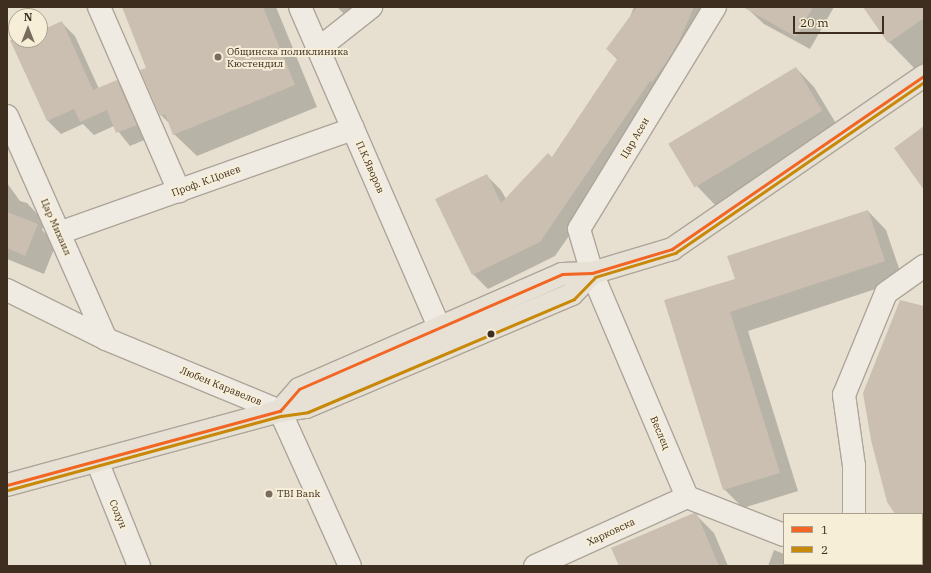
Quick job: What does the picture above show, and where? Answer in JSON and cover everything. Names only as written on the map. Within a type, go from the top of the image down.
[{"type":"main road","points":[[280,411],[299,389],[562,274],[592,273],[672,249],[924,76]]},
{"type":"main road","points":[[7,485],[280,411],[306,407],[572,294],[592,273]]},
{"type":"street","points":[[99,7],[179,191]]},
{"type":"street","name":"П.К.Яворов","points":[[300,7],[440,327]]},
{"type":"street","points":[[318,49],[371,7]]},
{"type":"street","name":"Цар Асен","points":[[592,273],[579,229],[715,7]]},
{"type":"street","name":"Цар Михаил","points":[[7,116],[106,339]]},
{"type":"street","name":"Проф. К.Цонев","points":[[59,234],[353,129]]},
{"type":"street","points":[[854,513],[854,466],[844,395],[886,293],[924,266]]},
{"type":"street","name":"Веслец","points":[[592,273],[687,497]]},
{"type":"street","name":"Любен Kаравелов","points":[[7,290],[106,339],[280,411]]},
{"type":"street","points":[[280,411],[350,566]]},
{"type":"street","name":"Солун","points":[[97,461],[138,566]]},
{"type":"street","points":[[687,497],[783,535]]},
{"type":"street","name":"Харковска","points":[[535,566],[569,560],[687,497]]},
{"type":"building","name":"Общинска поликлиника Кюстендил","points":[[122,7],[263,7],[295,85],[173,135],[165,114],[160,116],[140,70],[146,68]]},
{"type":"building","points":[[637,7],[694,7],[679,41],[668,60],[652,82],[650,81],[540,242],[472,275],[435,199],[487,174],[501,203],[548,153],[552,157],[618,58],[606,49]]},
{"type":"building","points":[[743,7],[813,7],[796,37]]},
{"type":"building","points":[[863,7],[924,7],[924,18],[888,43]]},
{"type":"building","points":[[62,21],[93,90],[117,80],[137,125],[116,133],[107,110],[80,122],[74,109],[47,121],[14,48],[48,48],[48,27]]},
{"type":"building","points":[[796,67],[822,111],[695,187],[668,144]]},
{"type":"building","points":[[924,126],[924,190],[894,148]]},
{"type":"building","points":[[868,210],[885,261],[730,312],[780,473],[723,490],[664,300],[735,279],[727,256]]},
{"type":"building","points":[[7,212],[38,224],[25,256],[7,248]]},
{"type":"building","points":[[900,300],[924,306],[924,514],[894,513],[887,502],[871,440],[863,393]]},
{"type":"building","points":[[694,513],[697,514],[719,566],[619,566],[611,548]]},
{"type":"transit line","name":"1","points":[[7,485],[280,411],[299,389],[562,274],[592,273],[672,249],[924,76]]},
{"type":"transit line","name":"2","points":[[8,490],[281,416],[308,412],[574,299],[595,277],[675,253],[924,82]]},
{"type":"place","name":"Общинска поликлиника Кюстендил","points":[[218,57]]},
{"type":"place","name":"TBI Bank","points":[[269,494]]}]
